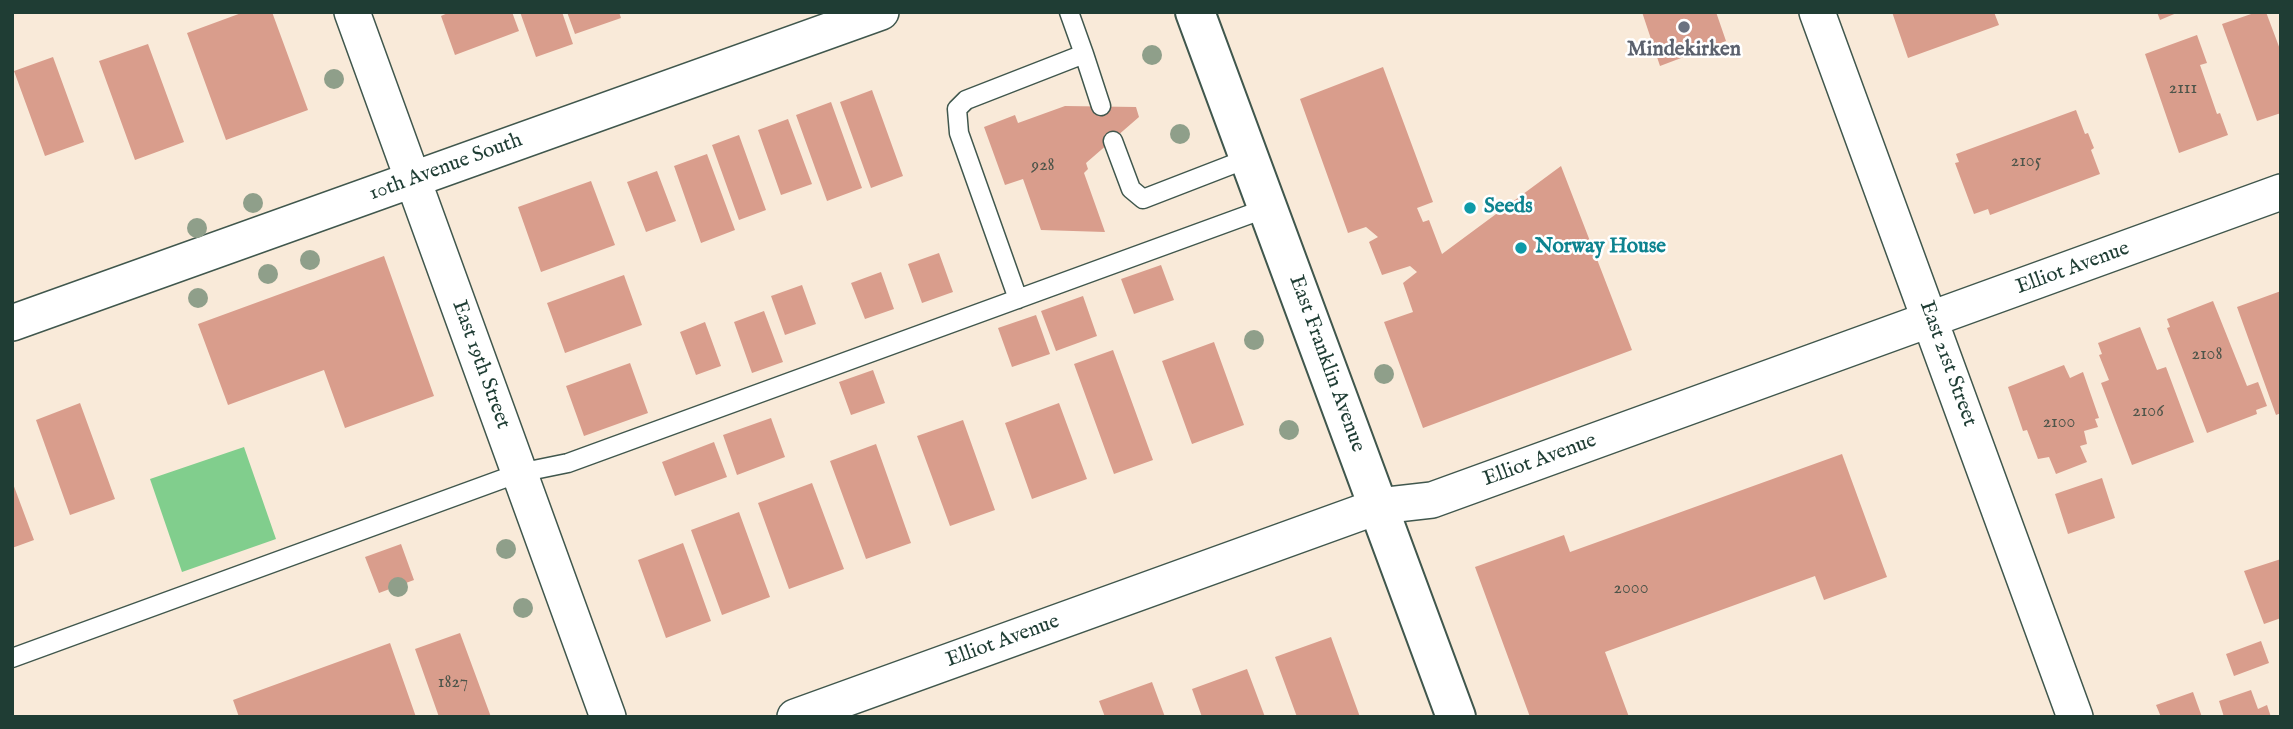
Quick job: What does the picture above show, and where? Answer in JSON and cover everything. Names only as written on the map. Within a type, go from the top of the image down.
[{"type":"main road","name":"East Franklin Avenue","points":[[1195,12],[1456,717]]},
{"type":"street","name":"East 19th Street","points":[[352,12],[608,717]]},
{"type":"street","name":"10th Avenue South","points":[[12,323],[881,12]]},
{"type":"street","name":"East 21st Street","points":[[1817,12],[2075,717]]},
{"type":"street","name":"Elliot Avenue","points":[[795,717],[1379,506],[1432,500],[2281,192]]},
{"type":"lane","points":[[1069,12],[1101,106]]},
{"type":"lane","points":[[1018,299],[959,133],[957,109],[966,100],[1084,54]]},
{"type":"lane","points":[[1113,141],[1131,189],[1143,199],[1249,158]]},
{"type":"lane","points":[[12,658],[519,474],[568,463],[1267,208]]},
{"type":"green space","points":[[244,447],[276,539],[182,572],[150,479]]},
{"type":"building","points":[[244,12],[272,12],[308,110],[226,140],[187,33]]},
{"type":"building","points":[[450,12],[512,12],[519,31],[455,55],[441,16]]},
{"type":"building","points":[[520,12],[562,12],[573,44],[536,57]]},
{"type":"building","points":[[567,12],[619,12],[621,18],[575,34]]},
{"type":"building","name":"Mindekirken","points":[[1642,12],[1716,12],[1726,41],[1660,66]]},
{"type":"building","points":[[1892,12],[1994,12],[1999,25],[1908,58]]},
{"type":"building","points":[[2157,12],[2179,12],[2160,20]]},
{"type":"building","points":[[2257,12],[2266,12],[2281,52],[2281,113],[2257,121],[2222,24]]},
{"type":"building","points":[[2197,35],[2207,63],[2200,65],[2217,114],[2220,113],[2228,135],[2179,153],[2145,54]]},
{"type":"building","points":[[148,44],[184,142],[135,160],[99,61]]},
{"type":"building","points":[[53,57],[84,142],[45,156],[14,71]]},
{"type":"building","name":"Norway House","points":[[1383,67],[1433,202],[1417,208],[1423,222],[1429,220],[1442,254],[1561,166],[1632,350],[1423,428],[1384,322],[1413,312],[1403,283],[1417,272],[1410,266],[1382,275],[1369,242],[1378,237],[1366,227],[1348,233],[1300,99]]},
{"type":"building","points":[[872,90],[903,176],[871,188],[840,102]]},
{"type":"building","points":[[831,102],[862,188],[827,201],[796,115]]},
{"type":"building","points":[[1065,106],[1136,107],[1139,117],[1086,163],[1088,169],[1084,173],[1105,232],[1041,230],[1023,179],[1005,185],[984,127],[1015,115],[1018,123]]},
{"type":"building","points":[[2076,110],[2085,134],[2088,133],[2094,148],[2091,150],[2100,174],[1990,215],[1988,209],[1974,214],[1955,163],[1959,162],[1956,154]]},
{"type":"building","points":[[788,119],[812,184],[781,195],[758,130]]},
{"type":"building","points":[[739,135],[766,210],[739,220],[712,145]]},
{"type":"building","points":[[707,154],[735,230],[701,243],[674,166]]},
{"type":"building","points":[[657,171],[676,221],[646,232],[627,182]]},
{"type":"building","points":[[591,181],[615,245],[541,272],[518,207]]},
{"type":"building","points":[[939,253],[953,292],[922,303],[908,264]]},
{"type":"building","points":[[384,256],[434,396],[345,428],[324,370],[228,405],[198,324]]},
{"type":"building","points":[[1161,265],[1174,300],[1134,314],[1121,279]]},
{"type":"building","points":[[881,272],[894,309],[865,319],[851,283]]},
{"type":"building","points":[[624,275],[642,325],[565,353],[547,303]]},
{"type":"building","points":[[802,285],[816,324],[785,335],[771,296]]},
{"type":"building","points":[[2281,291],[2281,413],[2276,415],[2237,307]]},
{"type":"building","points":[[1083,296],[1097,336],[1056,351],[1041,311]]},
{"type":"building","points":[[2213,301],[2247,386],[2258,382],[2267,406],[2256,410],[2257,414],[2207,433],[2167,328],[2170,327],[2167,319]]},
{"type":"building","points":[[764,311],[783,362],[752,373],[734,322]]},
{"type":"building","points":[[1036,315],[1050,354],[1012,367],[998,328]]},
{"type":"building","points":[[705,322],[721,366],[696,375],[680,332]]},
{"type":"building","points":[[2140,327],[2157,370],[2166,367],[2194,442],[2132,465],[2101,383],[2109,380],[2099,355],[2102,354],[2098,343]]},
{"type":"building","points":[[1214,342],[1244,425],[1192,444],[1162,361]]},
{"type":"building","points":[[1113,350],[1153,460],[1114,474],[1074,364]]},
{"type":"building","points":[[630,363],[648,413],[584,436],[566,386]]},
{"type":"building","points":[[2064,365],[2070,378],[2083,372],[2099,418],[2095,419],[2098,427],[2084,431],[2087,444],[2080,446],[2087,462],[2056,474],[2049,457],[2038,459],[2027,430],[2023,431],[2008,387]]},
{"type":"building","points":[[873,370],[885,403],[851,415],[839,382]]},
{"type":"building","points":[[80,403],[115,499],[70,515],[36,420]]},
{"type":"building","points":[[1059,403],[1087,479],[1032,499],[1005,423]]},
{"type":"building","points":[[771,418],[785,457],[737,475],[723,435]]},
{"type":"building","points":[[963,420],[995,510],[950,526],[917,436]]},
{"type":"building","points":[[714,442],[727,477],[675,496],[662,462]]},
{"type":"building","points":[[876,444],[911,543],[866,559],[830,461]]},
{"type":"building","points":[[1842,454],[1887,577],[1824,600],[1815,576],[1605,652],[1629,717],[1530,717],[1475,567],[1564,535],[1570,552]]},
{"type":"building","points":[[2102,478],[2115,518],[2068,534],[2055,494]]},
{"type":"building","points":[[12,481],[34,540],[12,548]]},
{"type":"building","points":[[812,483],[844,569],[789,589],[758,503]]},
{"type":"building","points":[[739,512],[770,597],[722,615],[691,530]]},
{"type":"building","points":[[683,543],[711,621],[666,638],[638,560]]},
{"type":"building","points":[[401,544],[414,580],[379,593],[365,557]]},
{"type":"building","points":[[2281,559],[2281,618],[2264,624],[2244,571]]},
{"type":"building","points":[[460,633],[491,717],[439,717],[415,649]]},
{"type":"building","points":[[1331,637],[1360,717],[1297,717],[1275,657]]},
{"type":"building","points":[[2261,641],[2269,663],[2234,676],[2226,654]]},
{"type":"building","points":[[390,643],[416,717],[239,717],[233,700]]},
{"type":"building","points":[[1247,669],[1265,717],[1202,717],[1192,689]]},
{"type":"building","points":[[1152,682],[1165,717],[1105,717],[1099,701]]},
{"type":"building","points":[[2251,690],[2258,709],[2267,705],[2271,717],[2224,717],[2219,701]]},
{"type":"building","points":[[2193,692],[2202,717],[2161,717],[2156,705]]},
{"type":"place","name":"Mindekirken","points":[[1684,27]]},
{"type":"place","name":"Seeds","points":[[1470,208]]},
{"type":"place","name":"Norway House","points":[[1521,248]]}]
